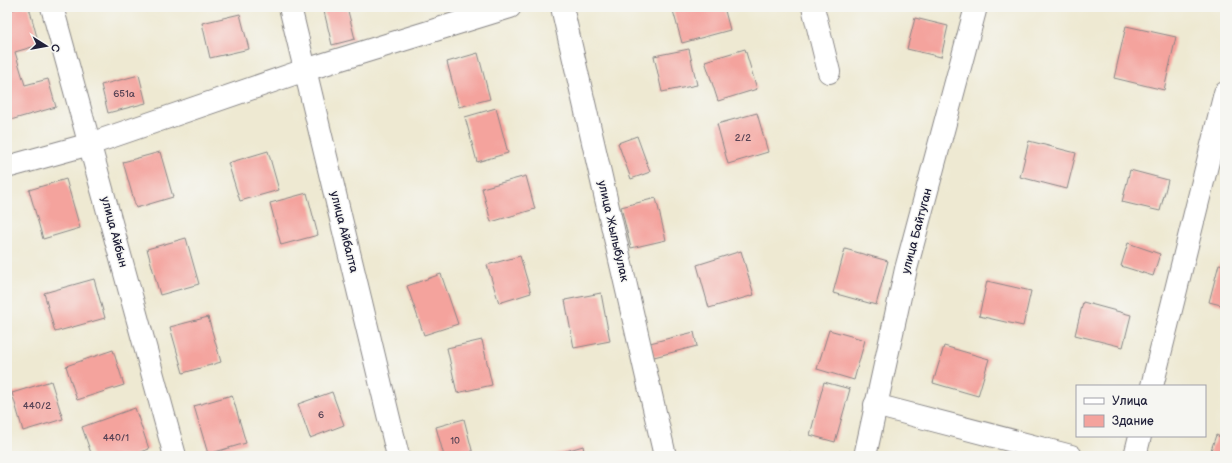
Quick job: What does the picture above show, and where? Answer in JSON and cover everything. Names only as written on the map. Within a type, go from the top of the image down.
[{"type":"street","name":"улица Айбын","points":[[52,7],[175,456]]},
{"type":"street","name":"улица Айбалта","points":[[290,7],[398,456]]},
{"type":"street","points":[[7,167],[90,144],[305,70],[510,7]]},
{"type":"street","name":"улица Жылыбулак","points":[[562,7],[665,456]]},
{"type":"street","points":[[812,7],[829,72]]},
{"type":"street","name":"улица Байтуган","points":[[864,456],[906,269],[976,7]]},
{"type":"street","points":[[1152,385],[1225,93]]},
{"type":"street","points":[[875,405],[1071,456]]},
{"type":"street","points":[[1135,456],[1140,437]]},
{"type":"building","points":[[22,7],[29,7],[39,45],[15,52],[25,85],[48,79],[56,107],[7,121],[7,11]]},
{"type":"building","points":[[323,7],[347,7],[355,39],[332,45]]},
{"type":"building","points":[[672,7],[724,7],[730,30],[682,43]]},
{"type":"building","points":[[240,14],[249,49],[210,58],[202,23]]},
{"type":"building","points":[[915,18],[948,26],[941,57],[907,49]]},
{"type":"building","points":[[1126,26],[1176,37],[1164,90],[1114,78]]},
{"type":"building","points":[[689,49],[697,85],[662,92],[654,56]]},
{"type":"building","points":[[745,49],[757,89],[718,101],[705,61]]},
{"type":"building","points":[[478,53],[490,99],[459,107],[447,62]]},
{"type":"building","points":[[139,75],[146,103],[108,113],[101,85]]},
{"type":"building","points":[[496,108],[508,153],[477,162],[465,117]]},
{"type":"building","points":[[757,113],[768,152],[728,164],[717,124]]},
{"type":"building","points":[[637,136],[650,172],[631,179],[618,143]]},
{"type":"building","points":[[1029,141],[1076,153],[1067,189],[1020,177]]},
{"type":"building","points":[[268,151],[279,190],[240,201],[228,163]]},
{"type":"building","points":[[160,152],[173,197],[136,208],[123,162]]},
{"type":"building","points":[[1130,170],[1168,180],[1160,211],[1122,202]]},
{"type":"building","points":[[526,176],[535,209],[491,222],[482,188]]},
{"type":"building","points":[[66,179],[80,228],[43,239],[29,190]]},
{"type":"building","points":[[307,193],[318,235],[281,245],[270,203]]},
{"type":"building","points":[[656,198],[666,240],[631,248],[621,207]]},
{"type":"building","points":[[186,238],[199,284],[160,295],[147,249]]},
{"type":"building","points":[[1128,243],[1160,254],[1153,276],[1121,266]]},
{"type":"building","points":[[845,249],[888,261],[876,305],[833,293]]},
{"type":"building","points":[[741,251],[754,295],[709,308],[697,265]]},
{"type":"building","points":[[520,256],[531,293],[499,303],[487,265]]},
{"type":"building","points":[[1219,264],[1225,265],[1225,306],[1209,302]]},
{"type":"building","points":[[441,274],[458,324],[424,335],[407,286]]},
{"type":"building","points":[[94,279],[105,318],[55,332],[44,293]]},
{"type":"building","points":[[987,281],[1031,291],[1023,326],[979,316]]},
{"type":"building","points":[[601,293],[610,341],[574,348],[565,300]]},
{"type":"building","points":[[1083,302],[1131,315],[1123,347],[1075,335]]},
{"type":"building","points":[[208,317],[221,362],[183,373],[170,327]]},
{"type":"building","points":[[829,330],[865,340],[854,380],[817,369]]},
{"type":"building","points":[[694,332],[697,346],[654,357],[650,343]]},
{"type":"building","points":[[482,340],[492,385],[457,393],[447,348]]},
{"type":"building","points":[[944,346],[989,359],[978,396],[933,383]]},
{"type":"building","points":[[113,350],[124,385],[77,400],[66,366]]},
{"type":"building","points":[[51,381],[63,419],[23,431],[12,393]]},
{"type":"building","points":[[824,382],[850,389],[835,442],[810,435]]},
{"type":"building","points":[[332,392],[344,425],[310,438],[298,404]]},
{"type":"building","points":[[232,395],[246,443],[208,454],[194,406]]},
{"type":"building","points":[[135,408],[149,449],[131,456],[92,456],[82,427]]},
{"type":"building","points":[[464,419],[473,454],[468,456],[444,456],[436,427]]},
{"type":"building","points":[[1216,435],[1225,439],[1225,456],[1209,456]]},
{"type":"building","points":[[583,446],[585,456],[549,456]]},
{"type":"building","points":[[789,452],[805,455],[805,456],[788,456]]}]
